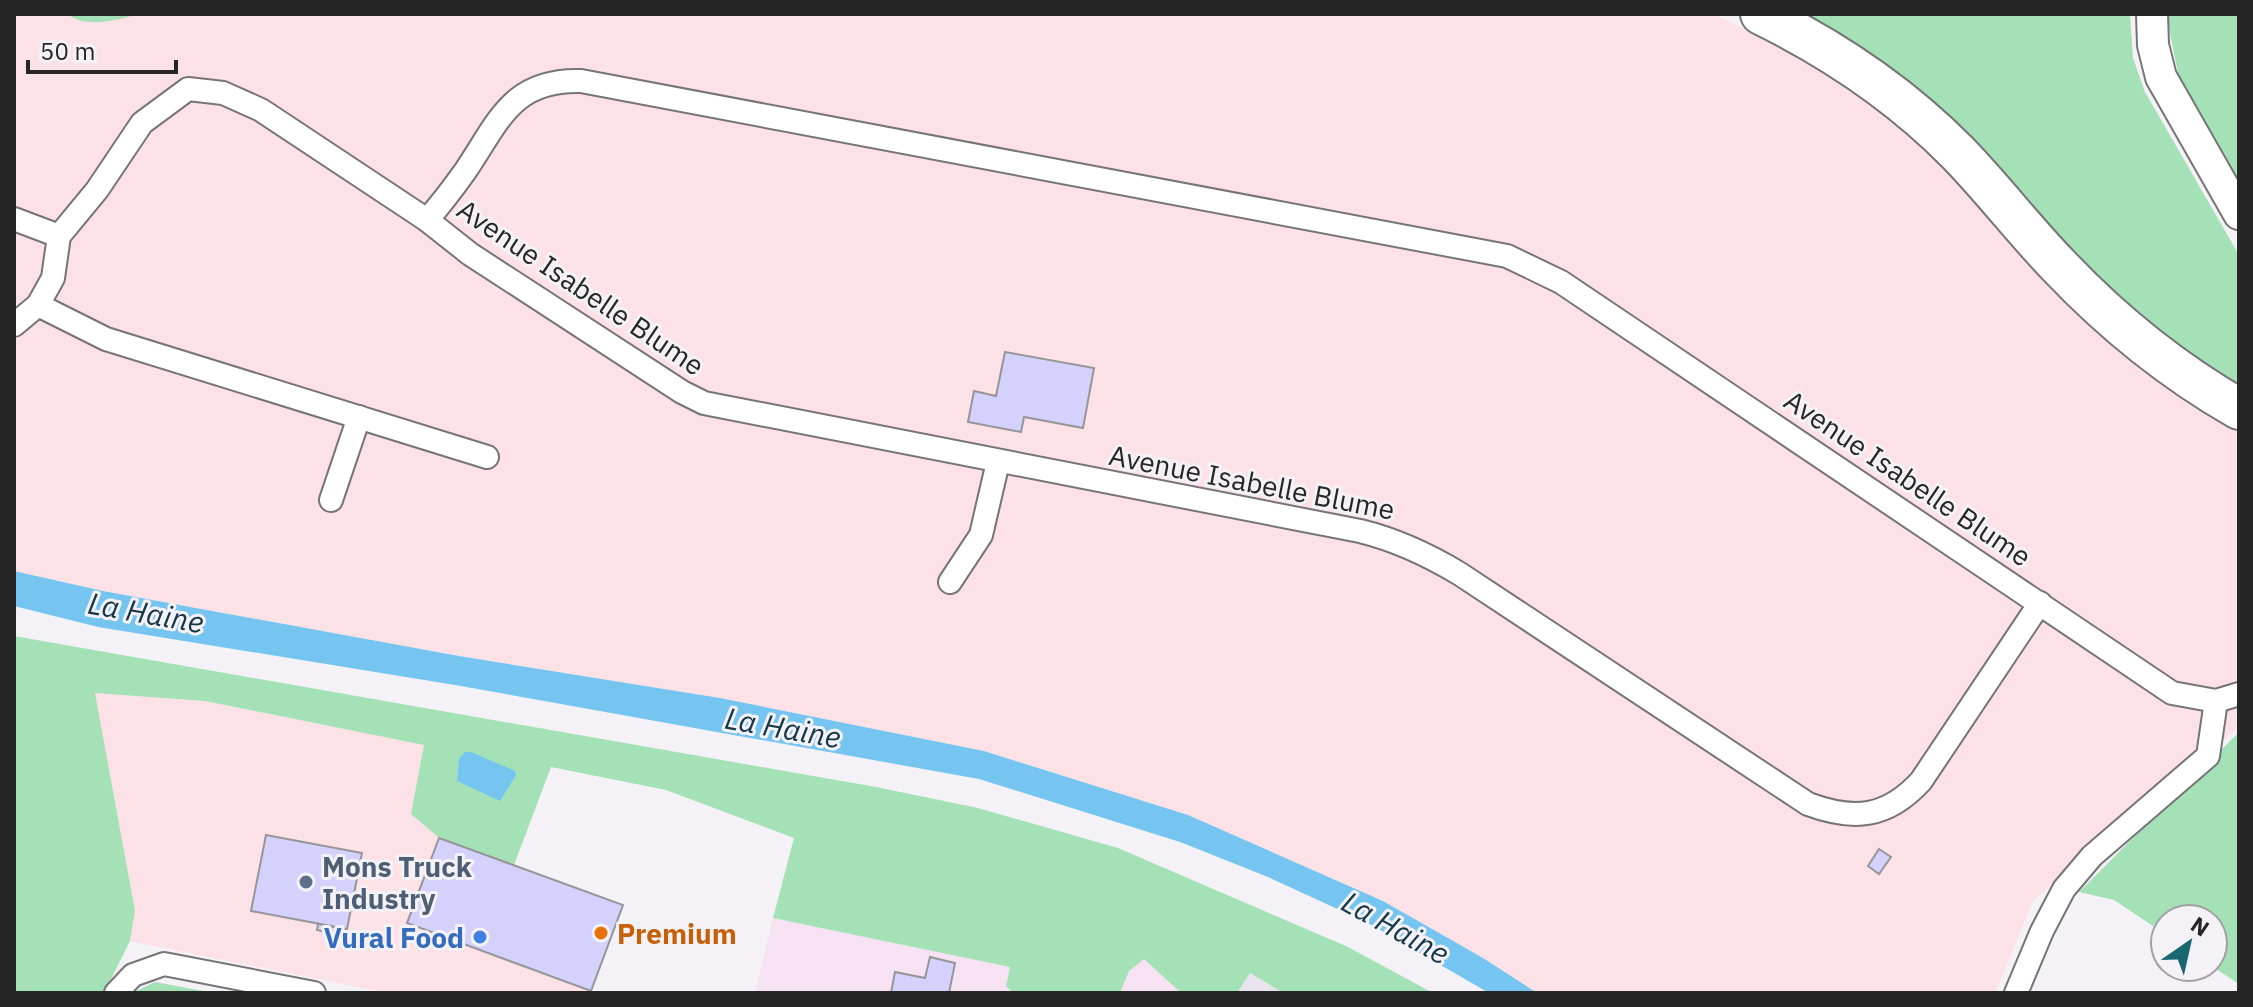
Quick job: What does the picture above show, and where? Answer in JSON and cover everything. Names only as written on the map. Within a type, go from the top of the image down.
[{"type":"highway","points":[[1761,14],[1830,52],[1922,121],[1957,153],[2059,266],[2113,318],[2187,376],[2239,409]]},
{"type":"street","points":[[2152,14],[2153,45],[2161,77],[2239,214]]},
{"type":"street","name":"Avenue Isabelle Blume","points":[[427,220],[466,170],[508,106],[540,85],[581,81],[1493,253],[1561,282],[2172,693],[2216,701],[2239,694]]},
{"type":"street","name":"Avenue Isabelle Blume","points":[[59,236],[97,190],[142,123],[188,89],[223,93],[261,110],[427,220],[470,254],[693,399],[752,414],[1397,540],[1460,574],[1795,796],[1827,811],[1857,814],[1885,810],[1911,792],[2040,603]]},
{"type":"street","points":[[14,219],[59,236],[53,278],[38,305],[14,325]]},
{"type":"street","points":[[38,305],[106,339],[487,457]]},
{"type":"street","points":[[331,500],[359,417]]},
{"type":"street","points":[[950,582],[981,535],[998,462]]},
{"type":"street","points":[[2016,993],[2064,889],[2092,856],[2208,756],[2216,701]]},
{"type":"street","points":[[116,993],[133,975],[164,964],[314,993]]},
{"type":"shaded area","points":[[14,14],[1714,14],[1787,50],[1888,117],[2239,429],[2239,727],[2033,901],[1995,993],[1537,993],[1383,901],[1188,815],[984,751],[720,698],[459,656],[103,591],[14,571]]},
{"type":"shaded area","points":[[95,693],[205,701],[425,745],[411,814],[438,837],[620,906],[588,993],[388,993],[130,941],[135,911]]},
{"type":"shaded area","points":[[773,918],[1010,967],[1006,985],[1013,993],[755,993]]},
{"type":"shaded area","points":[[1144,959],[1181,993],[1120,993],[1129,971]]},
{"type":"shaded area","points":[[1250,973],[1283,993],[1237,993]]},
{"type":"green space","points":[[67,14],[139,14],[93,22],[75,19]]},
{"type":"green space","points":[[1789,14],[2130,14],[2133,58],[2145,92],[2239,255],[2239,398],[2166,348]]},
{"type":"green space","points":[[2166,14],[2239,14],[2239,184],[2180,83]]},
{"type":"green space","points":[[14,636],[876,787],[978,808],[1118,848],[1348,947],[1433,993],[1283,993],[1250,973],[1237,993],[1181,993],[1144,959],[1129,971],[1120,993],[1013,993],[1006,986],[1010,967],[773,918],[794,838],[666,790],[551,767],[514,865],[438,837],[411,814],[424,745],[205,701],[95,693],[135,911],[130,941],[104,993],[14,993]]},
{"type":"green space","points":[[2239,732],[2239,984],[2229,977],[2229,903],[2149,903],[2149,923],[2114,900],[2079,892]]},
{"type":"green space","points":[[155,982],[214,993],[132,993]]},
{"type":"water","name":"La Haine","points":[[14,571],[103,591],[459,656],[720,698],[984,751],[1188,815],[1383,901],[1537,993],[1489,993],[1368,923],[1268,877],[1180,842],[979,779],[455,685],[98,627],[14,606]]},
{"type":"water","points":[[465,752],[515,771],[516,775],[500,801],[457,781],[459,759]]},
{"type":"building","points":[[1005,352],[1094,368],[1083,428],[1024,417],[1021,432],[968,422],[974,391],[996,396]]},
{"type":"building","name":"Mons Truck Industry","points":[[266,835],[362,853],[347,929],[251,911]]},
{"type":"building","points":[[439,838],[623,905],[591,991],[407,923]]},
{"type":"building","points":[[1879,849],[1891,857],[1879,874],[1868,866]]},
{"type":"building","points":[[318,924],[329,926],[326,932],[317,930]]},
{"type":"building","points":[[331,926],[340,928],[339,935],[330,932]]},
{"type":"building","points":[[930,957],[955,963],[949,993],[891,993],[895,972],[925,978]]},
{"type":"place","name":"Mons Truck Industry","points":[[306,882]]},
{"type":"place","name":"Premium","points":[[601,933]]},
{"type":"place","name":"Vural Food","points":[[480,937]]}]
